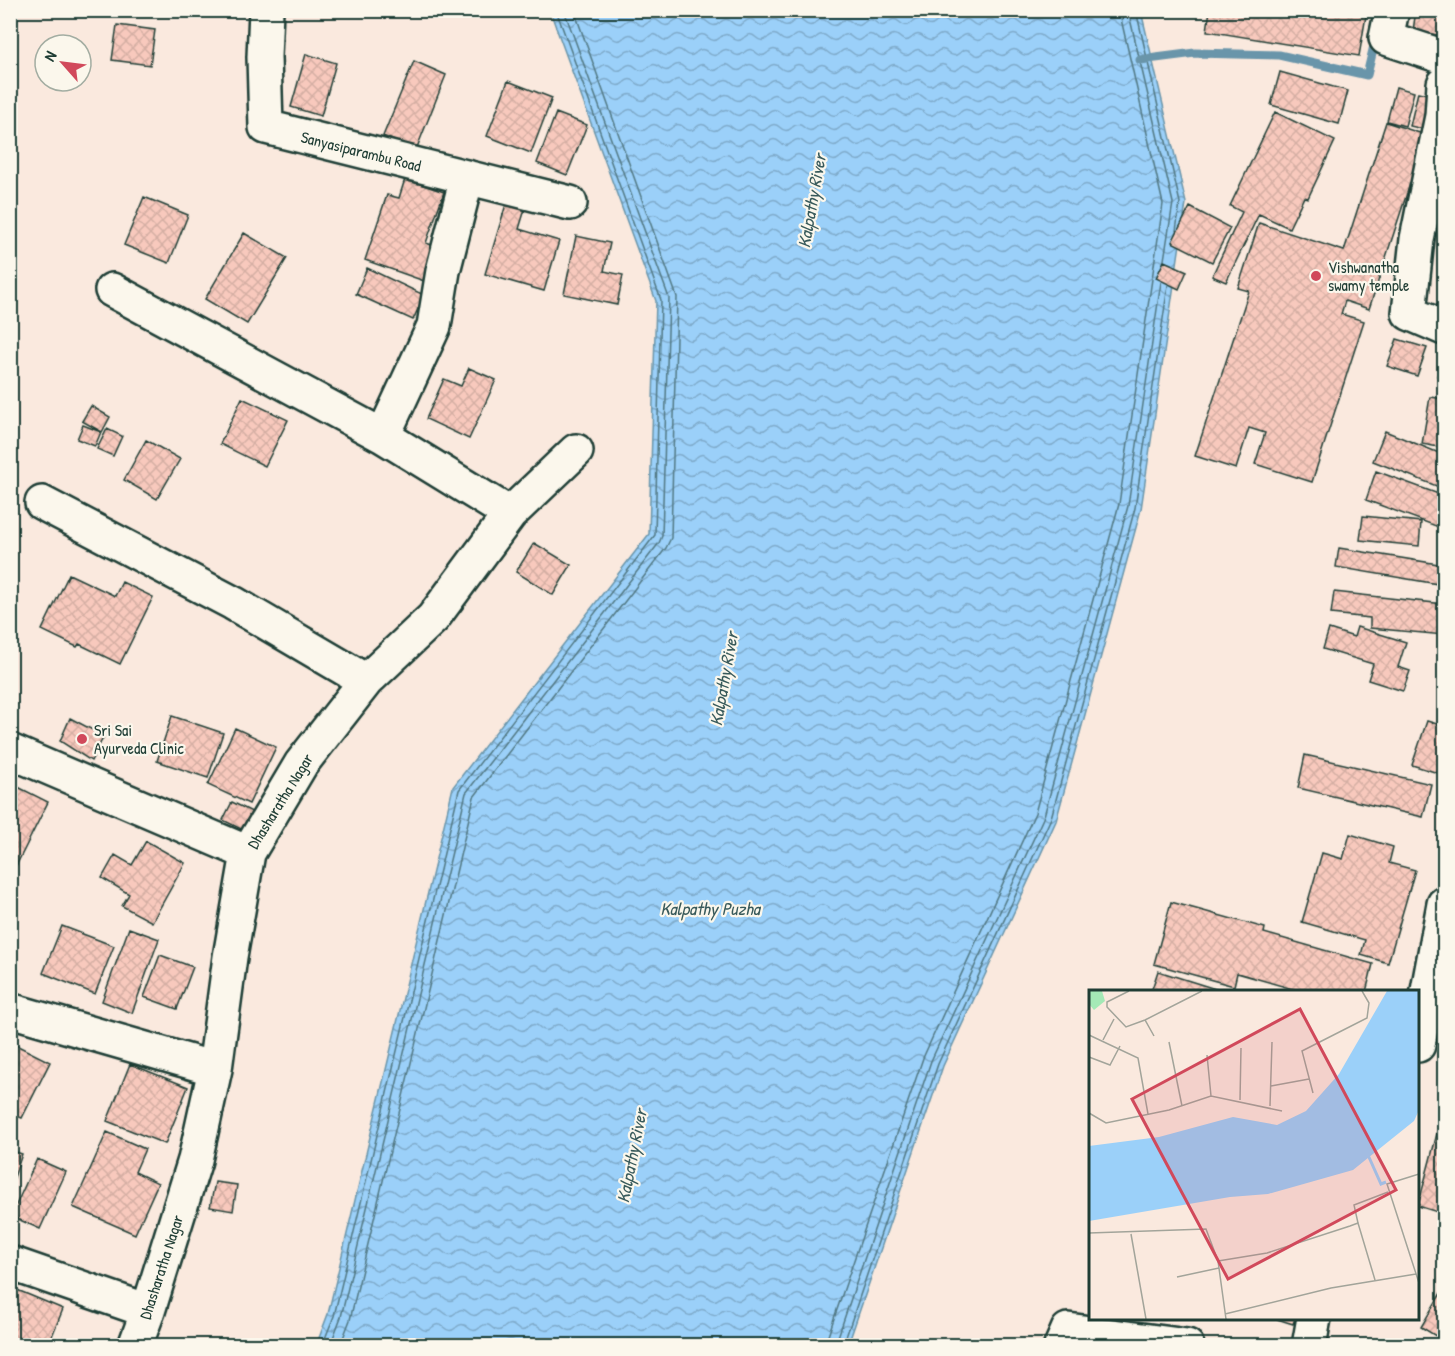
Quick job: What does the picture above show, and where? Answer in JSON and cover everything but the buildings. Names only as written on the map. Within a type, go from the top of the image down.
[{"type":"street","name":"Sanyasiparambu Road","points":[[267,10],[264,57],[266,127],[570,202]]},
{"type":"street","points":[[1392,10],[1386,38],[1444,57]]},
{"type":"street","points":[[1444,84],[1442,116],[1417,239],[1409,313],[1444,328]]},
{"type":"street","points":[[382,436],[435,326],[444,271],[466,177]]},
{"type":"street","points":[[112,290],[382,436],[510,514]]},
{"type":"street","name":"Dhasharatha Nagar","points":[[135,1346],[195,1160],[215,1069],[230,957],[248,853],[301,764],[366,681],[433,618],[510,514],[576,451]]},
{"type":"street","points":[[42,503],[233,603],[366,681]]},
{"type":"street","points":[[10,751],[248,853]]},
{"type":"street","points":[[1419,1040],[1444,904]]},
{"type":"street","points":[[10,1010],[215,1069]]},
{"type":"street","points":[[10,1263],[148,1311]]},
{"type":"street","points":[[1309,1346],[1314,1320]]},
{"type":"street","points":[[1061,1346],[1068,1330],[1187,1346]]},
{"type":"water","name":"Kalpathy Puzha","points":[[550,11],[1141,11],[1186,203],[1141,509],[1056,821],[943,1066],[848,1345],[316,1346],[328,1314],[453,787],[649,534],[656,301]]},
{"type":"waterway","points":[[1140,60],[1195,53],[1279,55],[1367,75],[1376,37]]},
{"type":"place","name":"Vishwanatha swamy temple","points":[[1316,276]]},
{"type":"place","name":"Sri Sai Ayurveda Clinic","points":[[82,739]]},
{"type":"water label","name":"Kalpathy River","points":[[812,201]]},
{"type":"water label","name":"Kalpathy River","points":[[724,679]]},
{"type":"water label","name":"Kalpathy River","points":[[632,1156]]}]
